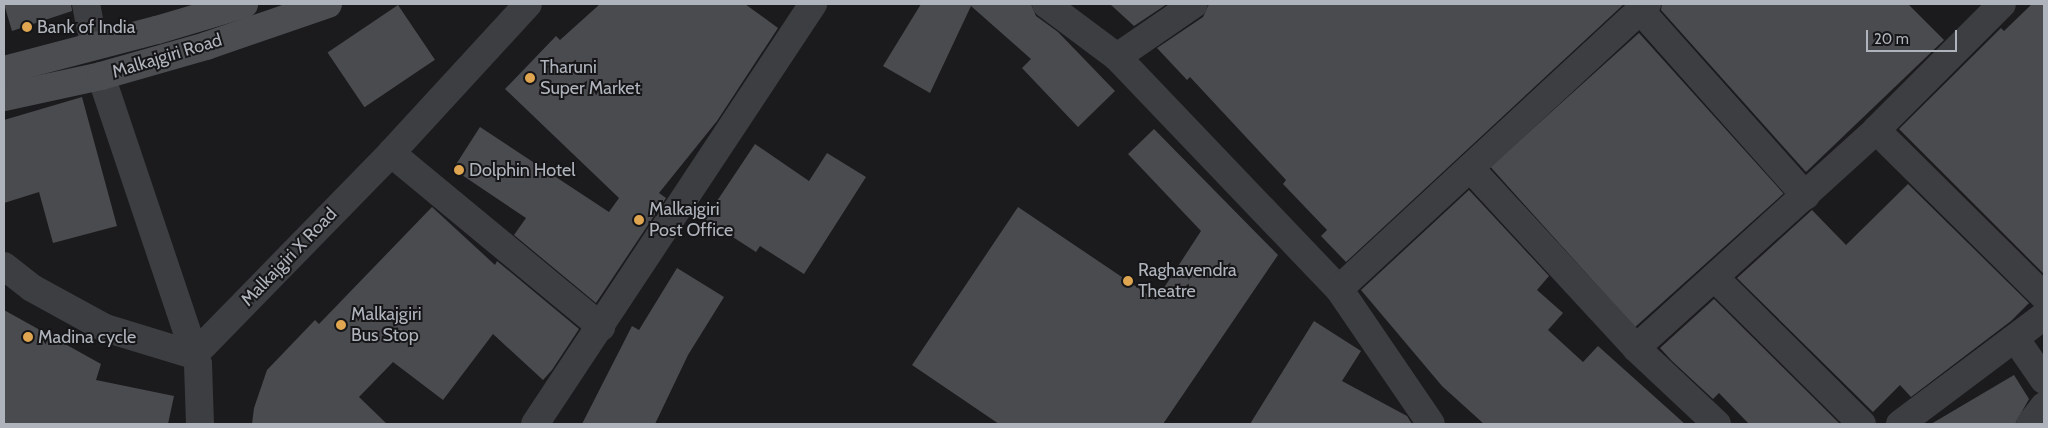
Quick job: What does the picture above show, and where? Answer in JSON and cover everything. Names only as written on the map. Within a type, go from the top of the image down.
[{"type":"main road","name":"Malkajgiri Road","points":[[4,70],[157,30],[244,4]]},
{"type":"main road","name":"Malkajgiri Road","points":[[4,98],[100,76],[206,46],[328,4]]},
{"type":"street","name":"Malkajgiri X Road","points":[[194,355],[391,153],[528,4]]},
{"type":"street","points":[[535,424],[813,4]]},
{"type":"street","points":[[1046,4],[1117,57],[1339,289],[1431,424]]},
{"type":"street","points":[[1117,57],[1194,4]]},
{"type":"street","points":[[1636,348],[1806,196],[1876,130],[2002,4]]},
{"type":"street","points":[[89,6],[94,45]]},
{"type":"street","points":[[1339,289],[1471,169],[1643,7],[1806,196]]},
{"type":"street","points":[[100,76],[198,364],[200,424]]},
{"type":"street","points":[[1876,130],[2044,296]]},
{"type":"street","points":[[391,153],[601,326]]},
{"type":"street","points":[[1471,169],[1636,348],[1718,424]]},
{"type":"street","points":[[4,266],[32,288],[105,328],[194,355]]},
{"type":"street","points":[[1715,278],[1862,424]]},
{"type":"street","points":[[1900,424],[2044,316]]},
{"type":"street","points":[[2015,338],[2044,380]]},
{"type":"street","points":[[2030,424],[2044,406]]},
{"type":"building","points":[[4,4],[71,4],[72,11],[12,31]]},
{"type":"building","points":[[600,4],[745,4],[778,28],[717,121],[659,193],[666,198],[596,303],[514,235],[526,218],[453,169],[480,127],[609,212],[619,198],[505,89],[556,36],[560,40]]},
{"type":"building","points":[[921,4],[1031,4],[1036,16],[1058,32],[1115,91],[1078,127],[1022,68],[1031,59],[971,6],[930,93],[883,66]]},
{"type":"building","points":[[1110,4],[1167,4],[1134,26]]},
{"type":"building","points":[[1209,4],[1624,4],[1346,262],[1321,236],[1327,230],[1283,184],[1286,180],[1190,77],[1187,80],[1157,48],[1203,17]]},
{"type":"building","points":[[1662,4],[1908,4],[1944,40],[1806,172],[1661,10]]},
{"type":"building","points":[[2032,4],[2044,4],[2044,274],[1899,129],[2001,28],[2004,31]]},
{"type":"building","points":[[398,5],[435,60],[364,107],[328,53]]},
{"type":"building","points":[[1639,33],[1784,194],[1635,327],[1490,167]]},
{"type":"building","points":[[82,97],[117,226],[53,243],[39,192],[4,203],[4,120]]},
{"type":"building","points":[[1154,129],[1278,255],[1163,424],[999,424],[912,365],[1018,207],[1156,300],[1201,231],[1128,154]]},
{"type":"building","points":[[755,144],[809,181],[827,153],[866,177],[804,274],[760,246],[756,252],[705,219]]},
{"type":"building","points":[[1908,184],[2029,303],[2011,321],[1911,397],[1900,385],[1873,412],[1737,278],[1812,210],[1846,245]]},
{"type":"building","points":[[1469,190],[1549,276],[1537,290],[1563,313],[1548,330],[1583,362],[1598,346],[1685,424],[1484,424],[1442,386],[1361,290]]},
{"type":"building","points":[[432,207],[495,265],[497,261],[579,329],[552,370],[543,380],[493,334],[443,400],[393,362],[359,397],[387,424],[252,424],[254,408],[267,370],[315,320],[319,324]]},
{"type":"building","points":[[677,268],[724,297],[688,355],[655,424],[582,424],[632,326],[639,330]]},
{"type":"building","points":[[1714,299],[1840,424],[1749,424],[1719,393],[1713,399],[1672,361],[1660,348]]},
{"type":"building","points":[[4,310],[101,364],[96,380],[174,396],[168,424],[4,424]]},
{"type":"building","points":[[1314,321],[1361,351],[1342,381],[1407,416],[1412,424],[1250,424]]},
{"type":"building","points":[[2014,375],[2029,399],[2015,424],[1931,424]]},
{"type":"place","name":"Bank of India","points":[[27,27]]},
{"type":"place","name":"Tharuni Super Market","points":[[530,78]]},
{"type":"place","name":"Dolphin Hotel","points":[[459,170]]},
{"type":"place","name":"Malkajgiri Post Office","points":[[639,220]]},
{"type":"place","name":"Raghavendra Theatre","points":[[1128,281]]},
{"type":"place","name":"Malkajgiri Bus Stop","points":[[341,325]]},
{"type":"place","name":"Madina cycle","points":[[28,337]]}]
